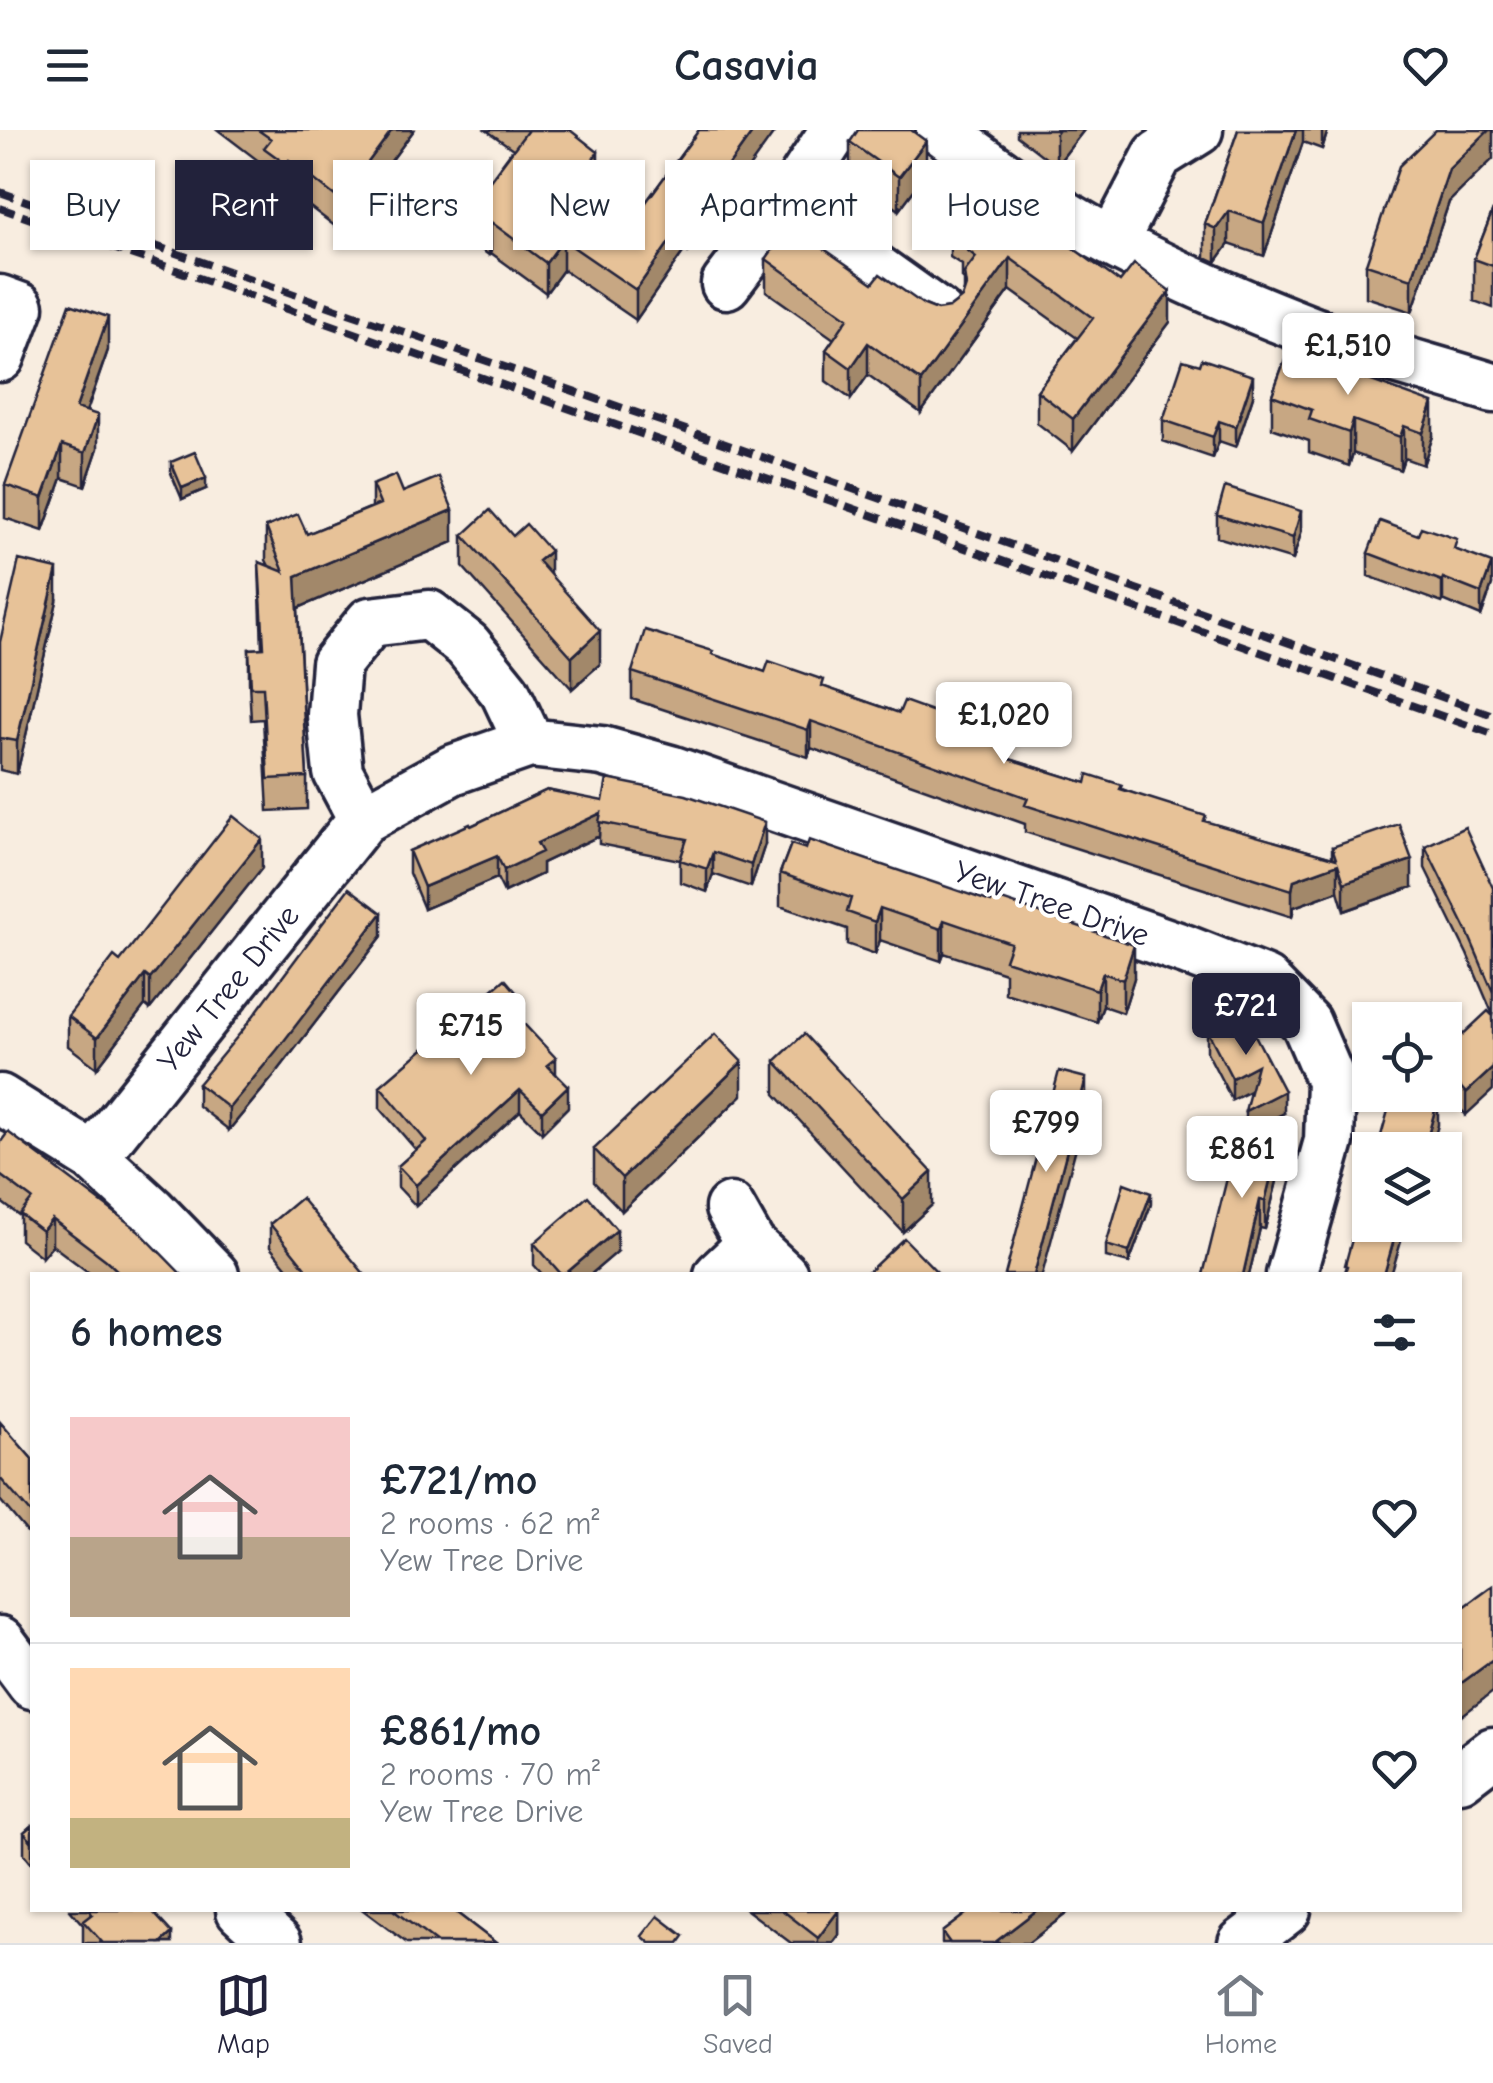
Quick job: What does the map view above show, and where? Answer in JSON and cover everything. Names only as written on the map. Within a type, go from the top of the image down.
[{"type":"street","points":[[815,160],[834,130]]},
{"type":"street","points":[[942,130],[1049,206],[1208,288],[1371,352],[1493,388]]},
{"type":"street","points":[[1113,242],[1153,142],[1198,130]]},
{"type":"street","points":[[726,284],[752,250]]},
{"type":"street","points":[[849,250],[939,314]]},
{"type":"street","points":[[0,300],[19,307],[0,357]]},
{"type":"street","points":[[363,819],[338,772],[332,715],[336,664],[370,622],[429,615],[467,645],[505,692],[529,743]]},
{"type":"street","name":"Yew Tree Drive","points":[[93,1157],[363,819],[452,770],[529,743],[602,751],[670,770],[1186,950],[1265,982],[1306,1024],[1331,1081],[1329,1141],[1291,1272]]},
{"type":"street","points":[[0,1099],[93,1157],[211,1272]]},
{"type":"street","points":[[0,1642],[30,1681]]},
{"type":"street","points":[[1462,1775],[1493,1752]]},
{"type":"street","points":[[243,1912],[277,1943]]},
{"type":"street","points":[[1244,1943],[1283,1912]]},
{"type":"building","points":[[258,130],[392,130],[370,160],[333,160],[333,195],[313,179],[313,160],[280,160],[264,148],[271,139]]},
{"type":"building","points":[[528,130],[570,130],[598,152],[592,160],[513,160],[513,238],[493,223],[493,177]]},
{"type":"building","points":[[699,130],[754,130],[733,160],[677,160]]},
{"type":"building","points":[[858,130],[911,130],[926,141],[899,177],[892,172],[892,160],[875,160],[850,142]]},
{"type":"building","points":[[1238,130],[1296,130],[1264,223],[1229,211],[1216,229],[1205,224]]},
{"type":"building","points":[[1436,130],[1489,130],[1449,169],[1412,279],[1366,264],[1399,166]]},
{"type":"building","points":[[665,176],[665,248],[636,290],[578,250],[645,250],[645,204]]},
{"type":"building","points":[[1493,210],[1493,266],[1474,259]]},
{"type":"building","points":[[1075,249],[1120,282],[1134,264],[1170,291],[1073,419],[1037,391],[1093,318],[1010,258],[921,381],[868,343],[851,368],[826,350],[848,318],[766,259],[772,250],[826,250],[873,283],[880,274],[937,310],[949,308],[962,298],[966,286],[964,273],[976,257],[967,250]]},
{"type":"building","points":[[529,250],[556,250],[546,263]]},
{"type":"building","points":[[70,304],[108,317],[76,408],[98,415],[85,453],[62,445],[43,498],[5,485]]},
{"type":"building","points":[[1288,351],[1433,403],[1423,433],[1404,426],[1400,437],[1353,420],[1349,433],[1309,419],[1312,410],[1272,395]]},
{"type":"building","points":[[1202,359],[1253,376],[1236,427],[1219,421],[1213,437],[1163,420],[1183,360],[1200,365]]},
{"type":"building","points":[[195,452],[206,478],[182,488],[171,462]]},
{"type":"building","points":[[396,475],[403,492],[439,477],[453,510],[296,576],[307,777],[268,779],[263,687],[251,687],[249,649],[264,648],[259,562],[284,572],[266,527],[298,514],[307,534],[380,504],[372,485]]},
{"type":"building","points":[[1225,487],[1301,511],[1293,538],[1217,515]]},
{"type":"building","points":[[490,510],[513,536],[526,524],[550,551],[538,561],[600,631],[572,657],[463,535]]},
{"type":"building","points":[[1380,521],[1418,535],[1421,527],[1457,539],[1454,549],[1492,563],[1481,593],[1368,553]]},
{"type":"building","points":[[19,560],[57,569],[17,741],[0,738],[0,642]]},
{"type":"building","points":[[645,630],[765,672],[769,661],[824,680],[822,686],[899,713],[904,701],[954,719],[951,727],[1010,747],[1006,758],[1086,783],[1088,774],[1122,785],[1120,789],[1206,816],[1204,821],[1336,859],[1332,847],[1399,824],[1412,860],[1344,883],[1338,864],[1294,880],[1292,890],[1025,805],[1028,798],[811,721],[808,730],[632,672]]},
{"type":"building","points":[[607,779],[686,795],[765,822],[751,865],[713,852],[707,869],[680,860],[687,839],[599,822],[601,813],[537,843],[542,852],[504,870],[497,856],[424,887],[409,851],[547,790],[603,801]]},
{"type":"building","points":[[233,816],[262,839],[150,979],[145,975],[97,1038],[68,1016],[114,956],[120,961]]},
{"type":"building","points":[[1465,827],[1493,888],[1493,992],[1425,846]]},
{"type":"building","points":[[809,840],[991,902],[993,897],[1134,945],[1123,980],[1103,973],[1097,990],[1005,960],[1011,943],[944,920],[941,929],[880,908],[875,922],[847,912],[851,898],[780,873],[791,844],[806,849]]},
{"type":"building","points":[[349,888],[382,913],[229,1108],[198,1084]]},
{"type":"building","points":[[505,979],[522,999],[510,1009],[556,1058],[547,1065],[568,1086],[542,1111],[520,1090],[416,1185],[398,1166],[426,1141],[380,1086]]},
{"type":"building","points":[[1488,1011],[1493,1016],[1493,1068],[1466,1093],[1462,1089],[1462,1035]]},
{"type":"building","points":[[1243,1012],[1284,1091],[1245,1111],[1257,1065],[1232,1078],[1207,1030]]},
{"type":"building","points":[[715,1034],[742,1062],[622,1178],[594,1149]]},
{"type":"building","points":[[804,1034],[932,1172],[903,1199],[775,1061]]},
{"type":"building","points":[[1059,1071],[1086,1078],[1035,1272],[1006,1272]]},
{"type":"building","points":[[1388,1112],[1434,1112],[1429,1132],[1382,1132]]},
{"type":"building","points":[[1240,1126],[1281,1137],[1265,1201],[1260,1200],[1244,1272],[1204,1272]]},
{"type":"building","points":[[8,1132],[138,1230],[179,1272],[119,1272],[52,1219],[42,1231],[20,1214],[32,1199],[0,1175],[0,1143]]},
{"type":"building","points":[[1124,1183],[1151,1193],[1129,1252],[1106,1245]]},
{"type":"building","points":[[588,1196],[617,1230],[568,1272],[559,1272],[534,1243]]},
{"type":"building","points":[[301,1198],[363,1272],[309,1272],[270,1224]]},
{"type":"building","points":[[904,1238],[937,1272],[868,1272]]},
{"type":"building","points":[[1352,1240],[1393,1242],[1385,1272],[1345,1272]]},
{"type":"building","points":[[0,1422],[30,1457],[30,1513],[0,1478]]},
{"type":"building","points":[[1493,1586],[1493,1660],[1462,1683],[1462,1609]]},
{"type":"building","points":[[153,1912],[172,1933],[161,1943],[103,1943],[83,1921],[92,1914]]},
{"type":"building","points":[[396,1912],[456,1912],[496,1943],[437,1943]]},
{"type":"building","points":[[785,1912],[838,1912],[818,1938]]},
{"type":"building","points":[[968,1912],[1034,1912],[994,1943],[950,1943],[942,1932]]},
{"type":"building","points":[[658,1916],[684,1936],[679,1943],[650,1943],[642,1936]]},
{"type":"railway","points":[[0,192],[1493,715]]},
{"type":"railway","points":[[0,208],[1493,734]]}]
